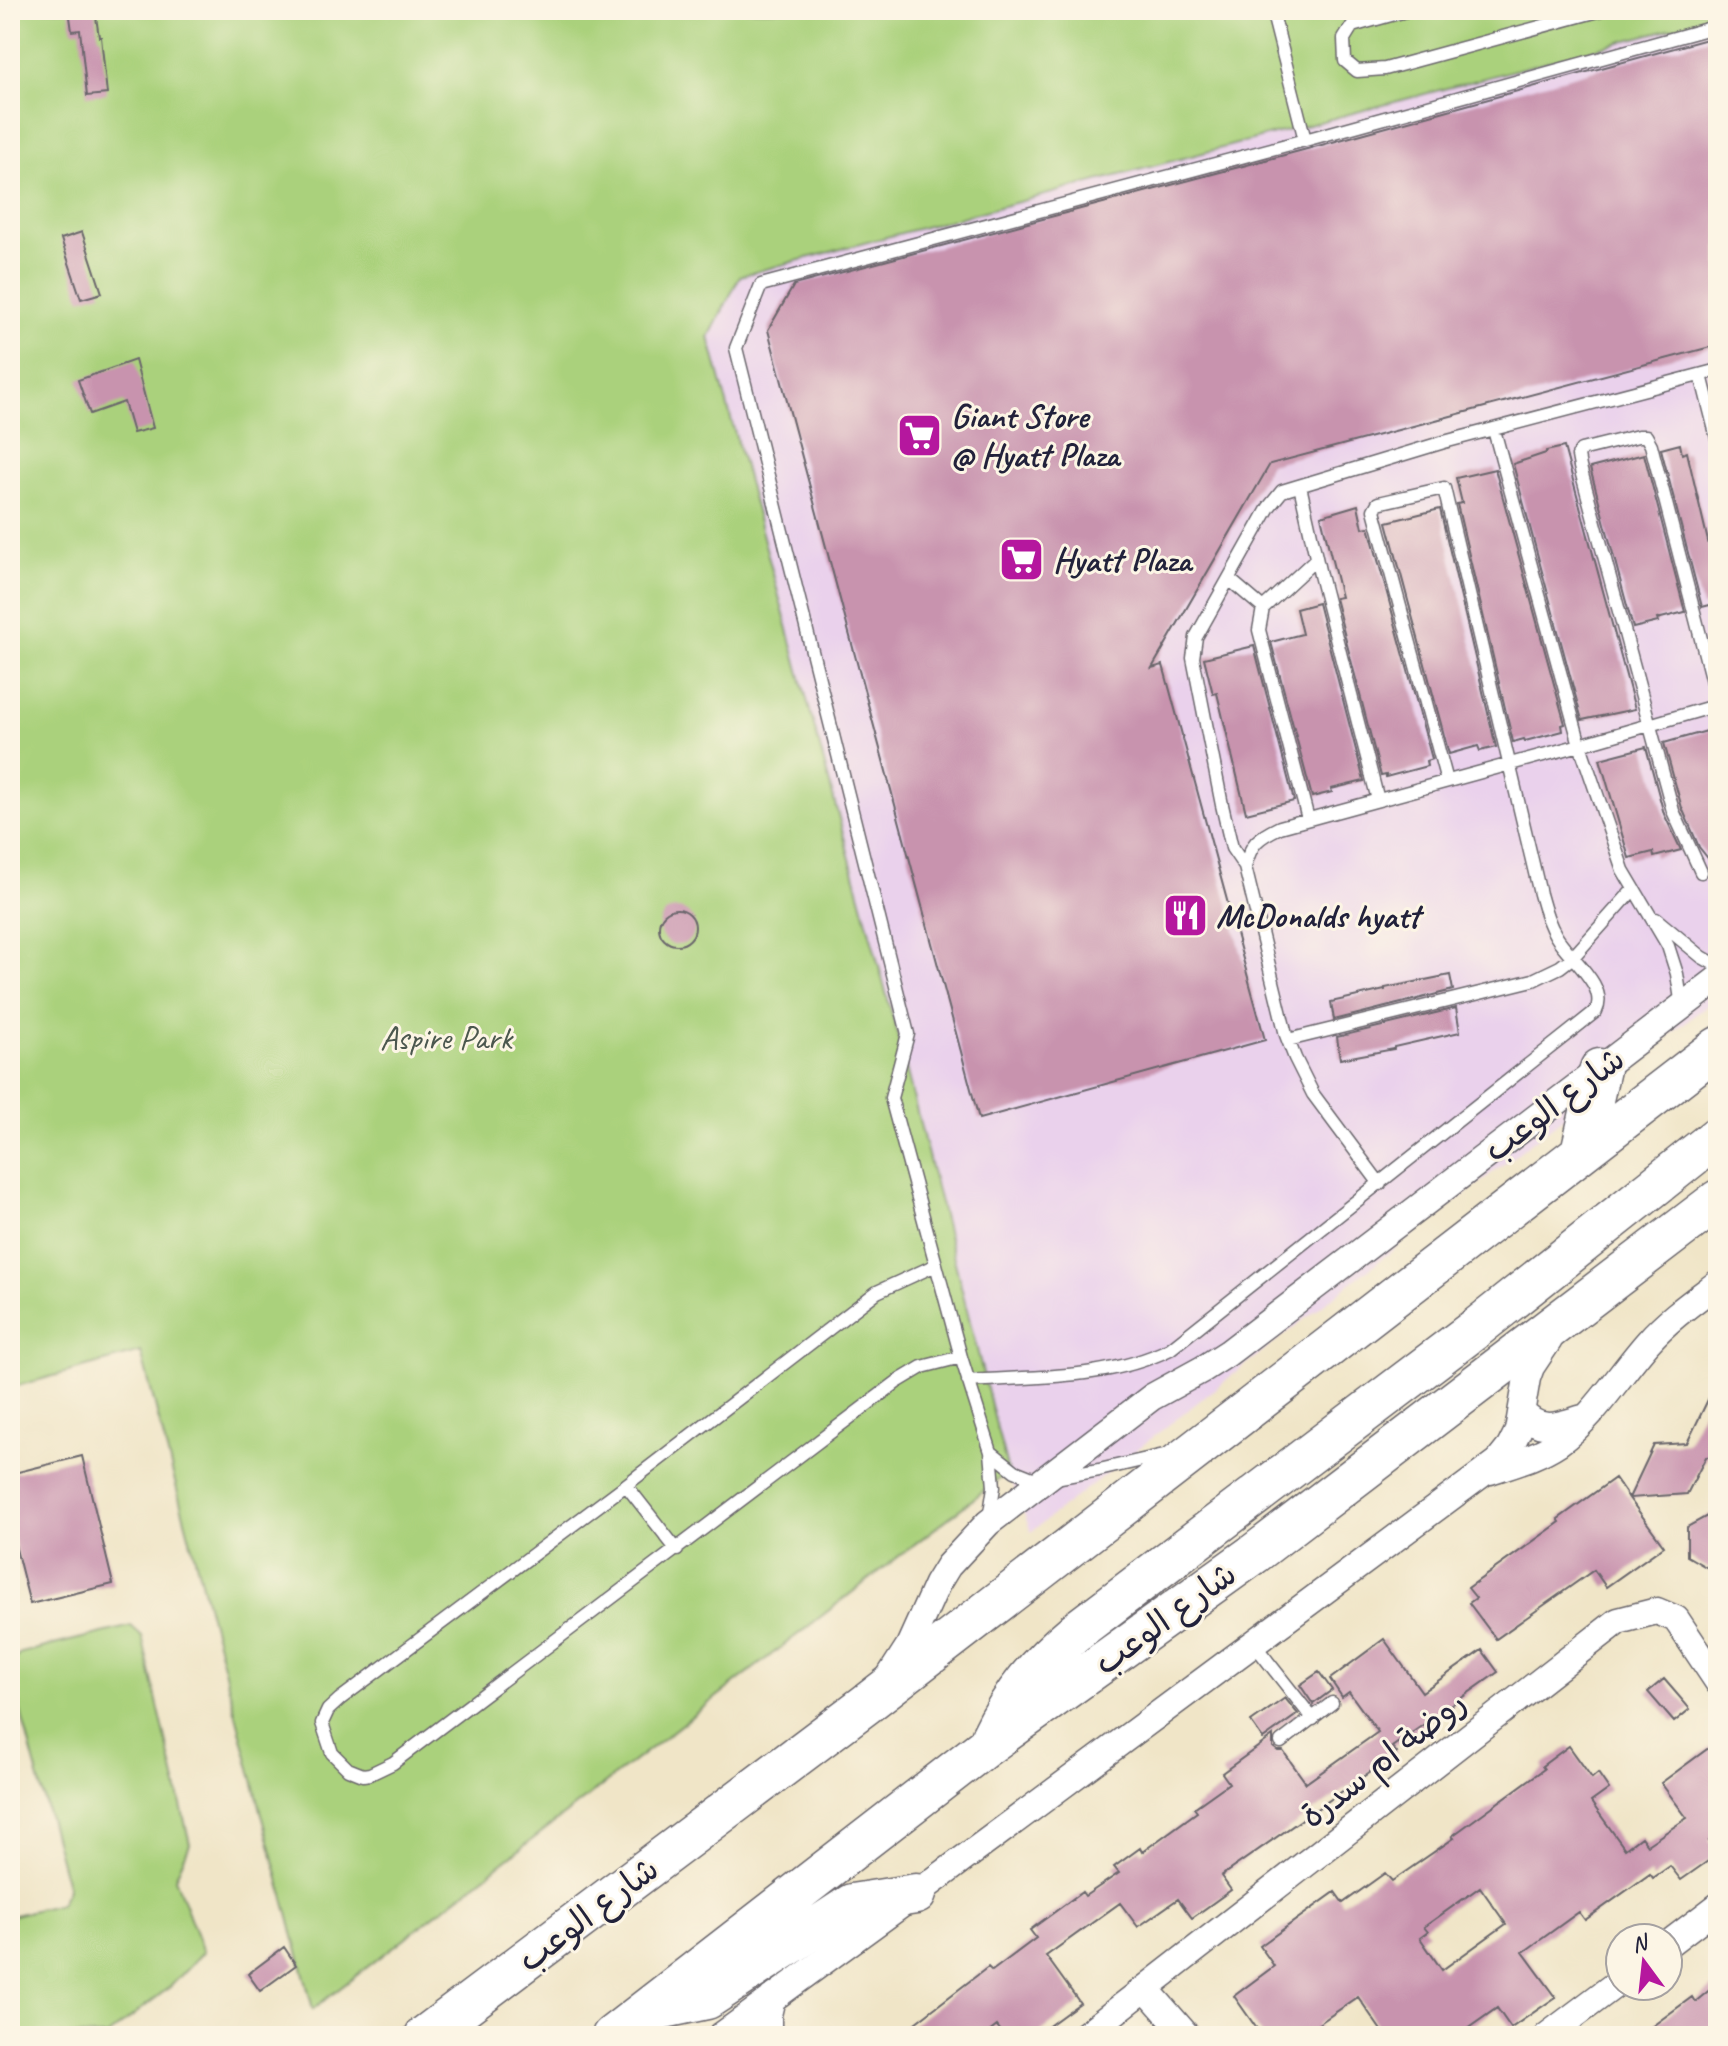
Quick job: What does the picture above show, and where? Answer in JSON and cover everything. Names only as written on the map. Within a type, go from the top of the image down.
[{"type":"main road","name":"شارع الوعب","points":[[425,2036],[865,1705],[1718,1047]]},
{"type":"main road","points":[[1581,1152],[1600,1069]]},
{"type":"main road","points":[[1475,1329],[1511,1274],[1533,1252],[1718,1108]]},
{"type":"main road","points":[[985,1747],[1022,1684],[1047,1656],[1075,1632],[1475,1329],[1718,1136]]},
{"type":"main road","name":"شارع الوعب","points":[[612,2036],[985,1747],[1254,1554],[1718,1200]]},
{"type":"main road","points":[[644,2013],[707,1999],[852,1904],[916,1894]]},
{"type":"street","name":"شارع الوعب","points":[[865,1705],[896,1668],[948,1566],[988,1523],[1152,1397],[1228,1353],[1718,979]]},
{"type":"street","points":[[1483,1474],[1540,1453],[1557,1443],[1614,1386],[1651,1338],[1680,1311],[1718,1283]]},
{"type":"street","points":[[721,2036],[1498,1462],[1518,1431],[1531,1367],[1571,1312]]},
{"type":"street","points":[[1522,1412],[1528,1420],[1548,1427],[1586,1417]]},
{"type":"street","name":"روضة ام سدرة","points":[[1084,2036],[1618,1621],[1657,1611],[1676,1619],[1718,1682]]},
{"type":"street","points":[[1684,1932],[1718,1906]]},
{"type":"street","points":[[1146,1989],[1187,2036]]},
{"type":"street","points":[[1547,2036],[1604,1993]]},
{"type":"street","points":[[768,2036],[772,1998]]},
{"type":"lane","points":[[1272,10],[1305,140]]},
{"type":"lane","points":[[1409,10],[1352,26],[1344,39],[1345,61],[1357,71],[1385,69],[1602,10]]},
{"type":"lane","points":[[988,1523],[994,1487],[991,1452],[961,1357],[891,1098],[908,1034],[736,348],[761,285],[1718,26]]},
{"type":"lane","points":[[1380,1184],[1313,1094],[1288,1040],[1245,867],[1232,848],[1228,833],[1193,658],[1196,637],[1269,507],[1282,491],[1431,446],[1718,370]]},
{"type":"lane","points":[[1701,375],[1718,442]]},
{"type":"lane","points":[[1494,430],[1580,745],[1623,870],[1668,946],[1682,1006]]},
{"type":"lane","points":[[1245,867],[1250,849],[1260,837],[1280,827],[1580,745],[1649,724],[1718,705],[1651,445],[1646,436],[1581,450],[1578,456],[1580,467],[1649,724],[1673,811],[1701,872]]},
{"type":"lane","points":[[1300,486],[1378,800]]},
{"type":"lane","points":[[968,1381],[1096,1372],[1134,1364],[1170,1349],[1596,1011],[1598,991],[1557,938],[1546,915],[1444,488],[1378,503],[1374,510],[1447,781]]},
{"type":"lane","points":[[1308,819],[1259,630],[1263,608],[1316,559]]},
{"type":"lane","points":[[1229,579],[1263,608]]},
{"type":"lane","points":[[1288,1040],[1533,980],[1573,957],[1633,890]]},
{"type":"lane","points":[[1650,914],[1702,957],[1718,966]]},
{"type":"lane","points":[[936,1265],[877,1292],[340,1699],[328,1710],[322,1723],[332,1753],[348,1769],[363,1775],[393,1763],[897,1382],[922,1367],[961,1357]]},
{"type":"lane","points":[[991,1452],[1015,1471],[1044,1480],[1136,1463],[1206,1444]]},
{"type":"lane","points":[[626,1485],[677,1550]]},
{"type":"lane","points":[[1254,1644],[1313,1719]]},
{"type":"lane","points":[[1281,1742],[1332,1703]]},
{"type":"shaded area","points":[[1718,16],[1718,997],[1031,1532],[1008,1472],[897,1033],[709,337],[740,276]]},
{"type":"green space","name":"Aspire Park","points":[[10,10],[1718,10],[1718,16],[740,276],[709,337],[897,1033],[1008,1472],[313,2009],[141,1352],[10,1388]]},
{"type":"green space","points":[[131,1626],[142,1636],[190,1844],[175,1878],[203,1952],[171,1986],[107,2036],[10,2036],[10,1916],[60,1904],[68,1889],[10,1664],[21,1653]]},
{"type":"building","points":[[69,10],[95,10],[107,94],[87,96],[80,30],[72,31]]},
{"type":"building","name":"Hyatt Plaza","points":[[1718,36],[1718,345],[1270,464],[1152,668],[1163,665],[1265,1040],[979,1119],[768,330],[794,285]]},
{"type":"building","points":[[82,232],[102,293],[81,299],[61,239]]},
{"type":"building","points":[[135,360],[153,428],[133,433],[124,402],[90,414],[78,380]]},
{"type":"building","points":[[1680,444],[1682,454],[1687,452],[1718,584],[1718,603],[1702,607],[1661,449]]},
{"type":"building","points":[[1564,447],[1635,709],[1582,720],[1513,464]]},
{"type":"building","points":[[1644,454],[1685,612],[1633,628],[1590,468]]},
{"type":"building","points":[[1495,469],[1565,724],[1562,725],[1563,731],[1525,741],[1513,742],[1457,504],[1462,503],[1456,478]]},
{"type":"building","points":[[1358,505],[1363,528],[1369,527],[1432,759],[1426,761],[1427,766],[1386,777],[1381,776],[1335,598],[1341,597],[1321,516]]},
{"type":"building","points":[[1440,509],[1496,747],[1480,751],[1478,746],[1449,754],[1387,522]]},
{"type":"building","points":[[1318,603],[1364,781],[1312,797],[1271,642],[1302,634],[1296,609]]},
{"type":"building","points":[[1254,646],[1294,801],[1246,813],[1217,693],[1213,694],[1204,658]]},
{"type":"building","points":[[1714,729],[1718,746],[1718,871],[1699,847],[1682,808],[1664,743]]},
{"type":"building","points":[[1646,747],[1664,814],[1681,850],[1654,857],[1653,852],[1629,858],[1600,759]]},
{"type":"building","points":[[677,909],[689,915],[695,927],[689,939],[677,945],[665,939],[659,927],[665,915]]},
{"type":"building","points":[[1450,975],[1453,990],[1334,1020],[1331,1002]]},
{"type":"building","points":[[1456,1008],[1460,1032],[1340,1059],[1337,1037]]},
{"type":"building","points":[[1718,1379],[1718,1456],[1706,1457],[1687,1494],[1629,1498],[1654,1445],[1687,1443]]},
{"type":"building","points":[[82,1456],[113,1584],[30,1604],[10,1525],[10,1474]]},
{"type":"building","points":[[1615,1478],[1664,1546],[1606,1587],[1594,1570],[1496,1639],[1469,1603],[1476,1598],[1468,1588]]},
{"type":"building","points":[[1718,1510],[1718,1574],[1687,1556],[1687,1527]]},
{"type":"building","points":[[1384,1639],[1422,1692],[1482,1650],[1498,1672],[1392,1747],[1397,1753],[1221,1876],[1231,1890],[1192,1918],[1178,1899],[1138,1927],[1120,1903],[1046,1956],[1080,2003],[1035,2036],[1005,2036],[997,2026],[984,2036],[898,2036],[988,1967],[992,1971],[1036,1938],[1030,1930],[1082,1892],[1085,1896],[1119,1873],[1114,1867],[1140,1848],[1142,1852],[1197,1812],[1194,1808],[1229,1783],[1222,1773],[1273,1736],[1273,1747],[1283,1751],[1306,1783],[1378,1732],[1349,1692],[1342,1697],[1330,1679]]},
{"type":"building","points":[[1319,1672],[1332,1690],[1313,1704],[1300,1685]]},
{"type":"building","points":[[1664,1679],[1690,1709],[1674,1722],[1648,1692]]},
{"type":"building","points":[[1285,1698],[1298,1714],[1263,1739],[1251,1722]]},
{"type":"building","points":[[1569,1746],[1592,1778],[1598,1773],[1609,1789],[1591,1802],[1625,1849],[1641,1837],[1647,1845],[1687,1818],[1661,1783],[1710,1747],[1718,1759],[1718,1834],[1709,1841],[1718,1854],[1681,1880],[1670,1866],[1653,1878],[1650,1874],[1585,1920],[1579,1912],[1523,1952],[1556,1997],[1511,2028],[1497,2008],[1457,2036],[1385,2036],[1358,1997],[1317,2025],[1325,2036],[1262,2036],[1234,1996],[1274,1966],[1260,1946],[1335,1892],[1343,1903],[1385,1873],[1392,1881],[1544,1769],[1542,1766]],"holes":[[[1480,1887],[1506,1924],[1442,1970],[1420,1938],[1428,1932],[1424,1927]]]},
{"type":"building","points":[[284,1947],[296,1965],[260,1991],[248,1974]]},
{"type":"building","points":[[1718,1983],[1718,2036],[1639,2036],[1692,1997],[1695,2002]]},
{"type":"place","name":"Giant Store @ Hyatt Plaza","points":[[920,435]]},
{"type":"place","name":"Hyatt Plaza","points":[[1022,559]]},
{"type":"place","name":"McDonalds hyatt","points":[[1185,915]]}]
